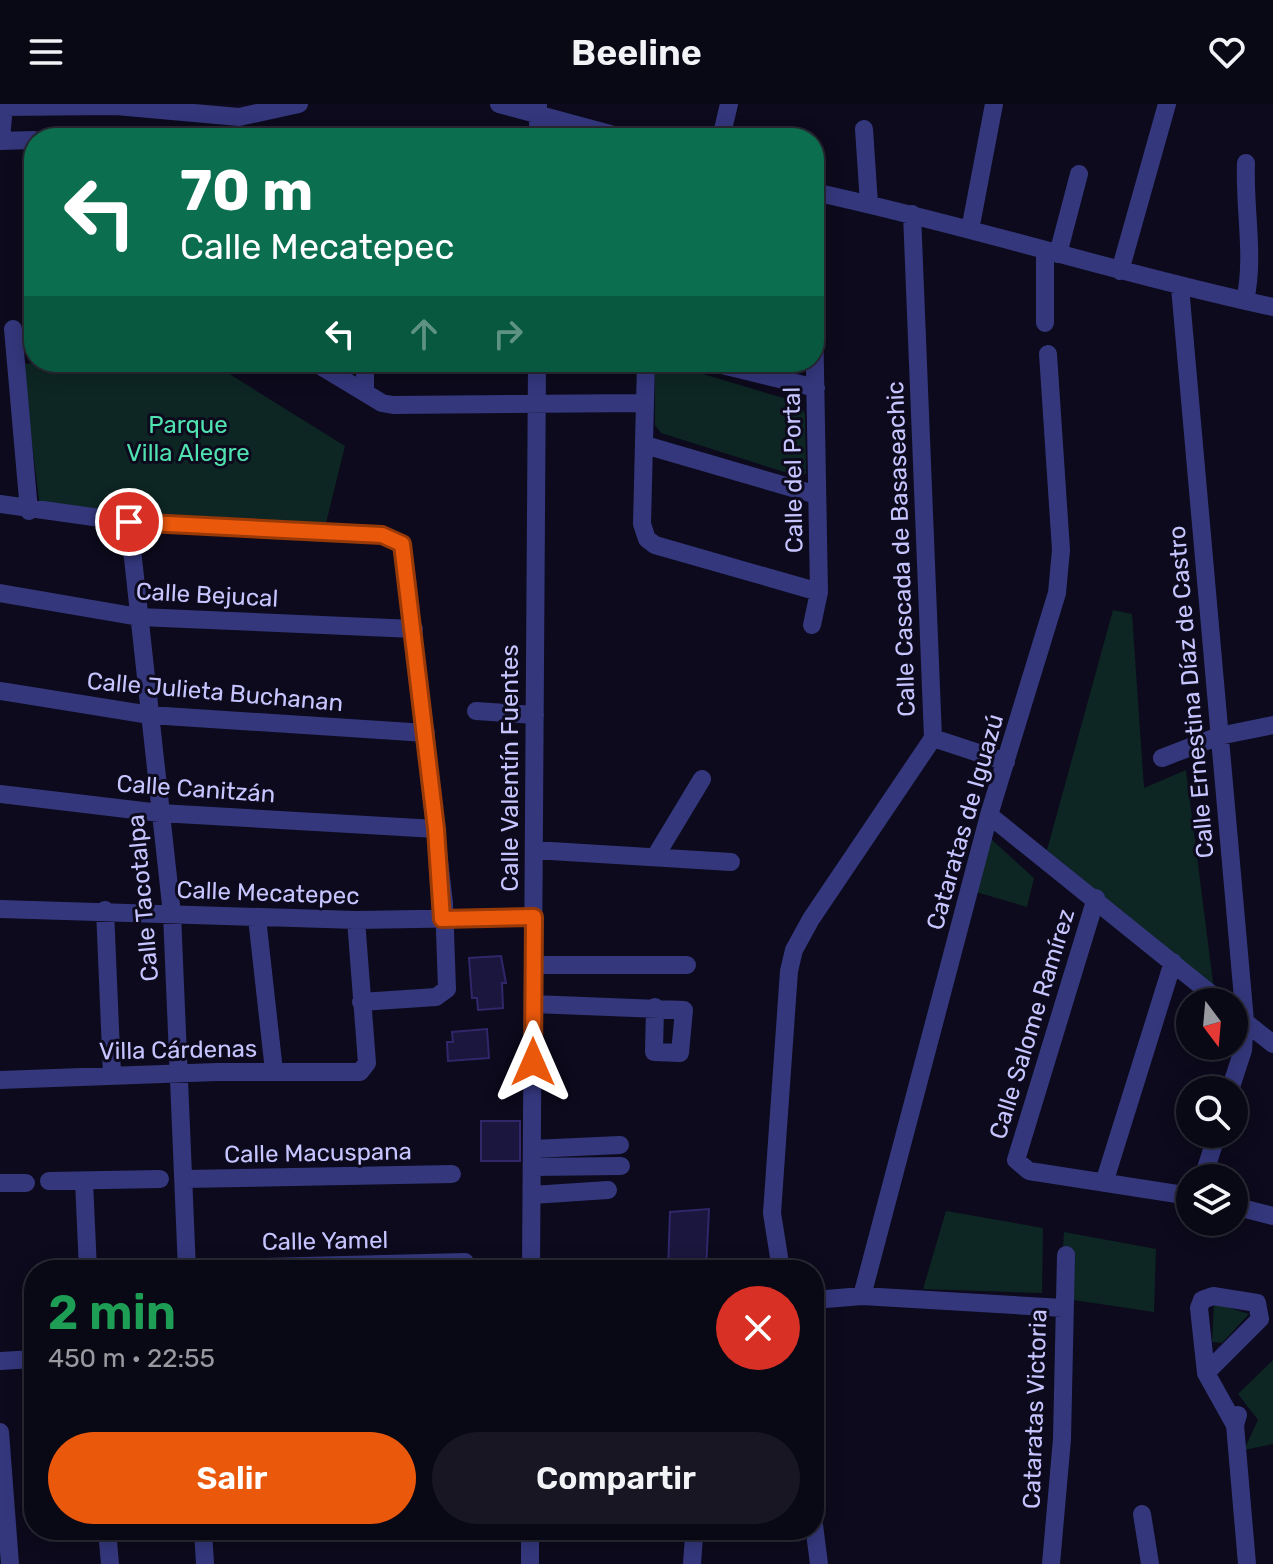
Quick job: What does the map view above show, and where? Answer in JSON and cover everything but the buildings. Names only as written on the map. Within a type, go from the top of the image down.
[{"type":"street","points":[[24,140],[1,140],[3,106],[116,106],[253,116],[299,104]]},
{"type":"street","points":[[499,104],[538,110],[594,128]]},
{"type":"street","points":[[723,128],[729,104]]},
{"type":"street","points":[[970,230],[994,104]]},
{"type":"street","points":[[1120,271],[1167,104]]},
{"type":"street","points":[[864,129],[869,204]]},
{"type":"street","points":[[1245,301],[1251,264],[1245,197],[1246,163]]},
{"type":"street","points":[[1045,323],[1052,252],[1079,174]]},
{"type":"street","points":[[824,194],[912,214],[1180,287],[1273,307]]},
{"type":"street","name":"Calle Cascada de Basaseachic","points":[[780,1260],[772,1199],[789,971],[794,950],[811,919],[933,738],[912,214]]},
{"type":"street","name":"Calle Ernestina Díaz de Castro","points":[[1180,287],[1219,736],[1237,988]]},
{"type":"street","points":[[13,329],[29,511]]},
{"type":"street","name":"Cataratas de Iguazú","points":[[862,1296],[989,815],[1052,613],[1060,573],[1048,354]]},
{"type":"street","points":[[330,372],[365,393],[393,405],[645,403]]},
{"type":"street","points":[[365,372],[365,393]]},
{"type":"street","name":"Calle Valentín Fuentes","points":[[531,1260],[537,372]]},
{"type":"street","points":[[646,372],[642,524],[647,539],[655,545],[819,592]]},
{"type":"street","points":[[751,372],[816,388]]},
{"type":"street","name":"Calle del Portal","points":[[812,625],[819,592],[816,372]]},
{"type":"street","points":[[645,445],[817,495]]},
{"type":"street","points":[[0,504],[29,511],[129,522],[396,538],[405,549],[426,733],[436,829],[445,992],[426,998],[361,1002],[356,920]]},
{"type":"street","name":"Calle Tacotalpa","points":[[129,522],[172,914],[187,1260]]},
{"type":"street","name":"Calle Bejucal","points":[[0,593],[139,617],[414,629]]},
{"type":"street","name":"Calle Julieta Buchanan","points":[[0,691],[150,715],[426,733]]},
{"type":"street","points":[[476,711],[535,715]]},
{"type":"street","points":[[1162,758],[1219,736],[1273,725]]},
{"type":"street","points":[[933,738],[1006,762]]},
{"type":"street","points":[[655,857],[702,779]]},
{"type":"street","name":"Calle Canitzán","points":[[0,794],[160,813],[436,829]]},
{"type":"street","points":[[989,815],[1204,988]]},
{"type":"street","points":[[534,850],[731,862]]},
{"type":"street","name":"Calle Salome Ramírez","points":[[1096,898],[1016,1154],[1018,1164],[1029,1171],[1104,1183]]},
{"type":"street","name":"Calle Mecatepec","points":[[0,909],[356,920],[534,917]]},
{"type":"street","points":[[105,910],[112,1075]]},
{"type":"street","points":[[257,918],[274,1071]]},
{"type":"street","points":[[1173,962],[1104,1183],[1176,1194]]},
{"type":"street","points":[[533,965],[687,965]]},
{"type":"street","name":"Villa Cárdenas","points":[[0,1080],[179,1073],[358,1072],[365,1069],[367,1063],[361,1002]]},
{"type":"street","points":[[533,1004],[655,1007]]},
{"type":"street","points":[[1248,1024],[1273,1044]]},
{"type":"street","points":[[532,1158],[620,1145]]},
{"type":"street","points":[[532,1158],[621,1166]]},
{"type":"street","name":"Calle Macuspana","points":[[184,1179],[452,1174]]},
{"type":"street","points":[[49,1181],[160,1179]]},
{"type":"street","points":[[84,1181],[88,1260]]},
{"type":"street","points":[[0,1183],[26,1183]]},
{"type":"street","points":[[532,1195],[608,1190]]},
{"type":"street","points":[[1248,1210],[1273,1216]]},
{"type":"street","name":"Cataratas Victoria","points":[[1051,1564],[1062,1439],[1066,1255]]},
{"type":"street","points":[[824,1299],[862,1296],[1063,1308]]},
{"type":"street","points":[[0,1361],[24,1360]]},
{"type":"street","points":[[1207,1372],[1236,1403],[1239,1414],[1235,1425],[1247,1564]]},
{"type":"street","points":[[0,1432],[10,1564]]},
{"type":"street","points":[[1142,1514],[1150,1564]]},
{"type":"street","points":[[108,1540],[110,1564]]},
{"type":"street","points":[[204,1540],[205,1564]]},
{"type":"street","points":[[530,1540],[530,1564]]},
{"type":"street","points":[[692,1564],[694,1540]]},
{"type":"street","points":[[816,1540],[819,1564]]},
{"type":"green space","name":"Parque Villa Alegre","points":[[22,364],[24,372],[226,372],[345,446],[326,523],[40,507]]},
{"type":"green space","points":[[655,372],[696,372],[800,403],[805,414],[806,474],[797,476],[661,433],[655,425]]},
{"type":"green space","points":[[1113,610],[1132,614],[1144,788],[1186,770],[1214,988],[1047,850]]},
{"type":"green space","points":[[991,839],[1034,878],[1027,907],[976,892]]},
{"type":"green space","points":[[946,1211],[1043,1228],[1042,1293],[923,1289]]},
{"type":"green space","points":[[1064,1232],[1156,1249],[1154,1312],[1060,1298]]},
{"type":"green space","points":[[1214,1303],[1249,1314],[1222,1343],[1212,1342]]},
{"type":"green space","points":[[1273,1360],[1273,1444],[1244,1450],[1258,1420],[1238,1394]]},
{"type":"route","points":[[129,522],[382,535],[396,538],[402,544],[444,903],[442,919],[534,917],[533,1062]]}]
